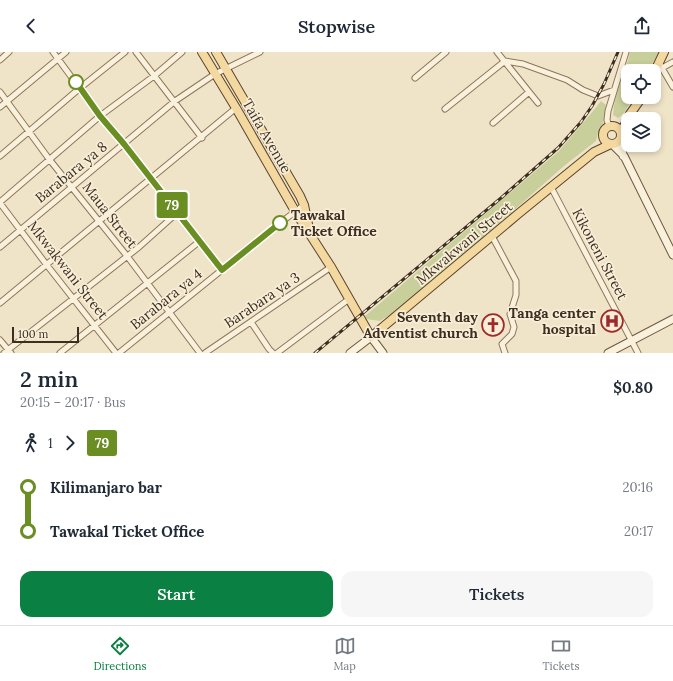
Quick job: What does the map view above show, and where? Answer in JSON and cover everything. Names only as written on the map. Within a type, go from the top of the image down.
[{"type":"main road","name":"Taifa Avenue","points":[[202,52],[274,172],[295,211],[383,353]]},
{"type":"main road","name":"Taifa Avenue","points":[[216,52],[283,166],[304,205],[310,234]]},
{"type":"main road","points":[[661,64],[664,52]]},
{"type":"main road","points":[[594,152],[606,128],[621,120]]},
{"type":"main road","points":[[594,152],[618,141],[621,136],[620,130],[612,126]]},
{"type":"main road","points":[[603,136],[607,142],[612,144],[624,156]]},
{"type":"main road","name":"Mkwakwani Street","points":[[350,353],[372,337],[594,152]]},
{"type":"main road","points":[[623,152],[673,255]]},
{"type":"main road","points":[[274,172],[283,166]]},
{"type":"main road","points":[[608,353],[673,319]]},
{"type":"street","points":[[0,60],[9,52]]},
{"type":"street","points":[[53,52],[100,116],[152,179],[222,270]]},
{"type":"street","points":[[0,108],[66,52]]},
{"type":"street","points":[[0,156],[125,52]]},
{"type":"street","points":[[136,52],[202,138]]},
{"type":"street","points":[[0,202],[100,116],[154,76],[182,52]]},
{"type":"street","name":"Barabara ya 8","points":[[0,247],[175,101],[215,74],[260,52]]},
{"type":"street","points":[[415,78],[446,52]]},
{"type":"street","points":[[498,52],[538,103]]},
{"type":"street","points":[[612,126],[607,120],[608,111],[626,52]]},
{"type":"street","points":[[445,109],[505,61],[523,64],[567,80],[583,90],[598,96],[614,90]]},
{"type":"street","points":[[661,66],[673,62]]},
{"type":"street","points":[[661,68],[673,87]]},
{"type":"street","name":"Maua Street","points":[[0,92],[49,159],[127,256],[200,353]]},
{"type":"street","points":[[493,124],[529,92]]},
{"type":"street","points":[[0,303],[202,138],[236,108]]},
{"type":"street","name":"Kikoneni Street","points":[[551,187],[638,353]]},
{"type":"street","name":"Mkwakwani Street","points":[[0,202],[46,264],[118,353]]},
{"type":"street","name":"Barabara ya 4","points":[[118,353],[304,205]]},
{"type":"street","points":[[0,340],[8,352],[73,298],[127,256],[177,213]]},
{"type":"street","points":[[492,236],[516,280],[516,295],[510,314],[514,327],[512,334],[502,344],[505,353]]},
{"type":"street","points":[[60,353],[200,241]]},
{"type":"street","name":"Barabara ya 3","points":[[205,353],[331,267]]},
{"type":"street","points":[[277,353],[349,299]]},
{"type":"street","points":[[251,322],[273,353]]},
{"type":"green space","points":[[630,52],[659,52],[652,64],[627,64]]},
{"type":"green space","points":[[621,82],[621,104],[629,104],[625,112],[621,112],[621,116],[618,118],[613,115]]},
{"type":"green space","points":[[601,101],[606,105],[603,123],[596,141],[564,166],[400,309],[380,321],[366,319],[365,316],[559,151]]},
{"type":"railway","points":[[315,353],[501,198],[558,148],[581,122],[592,106],[604,84],[618,52]]},
{"type":"bus line","name":"79","points":[[76,82],[100,116],[124,144],[222,270],[280,223]]},
{"type":"place","name":"Tawakal Ticket Office","points":[[280,223]]},
{"type":"place","name":"Tanga center hospital","points":[[612,321]]},
{"type":"place","name":"Seventh day Adventist church","points":[[493,325]]}]
